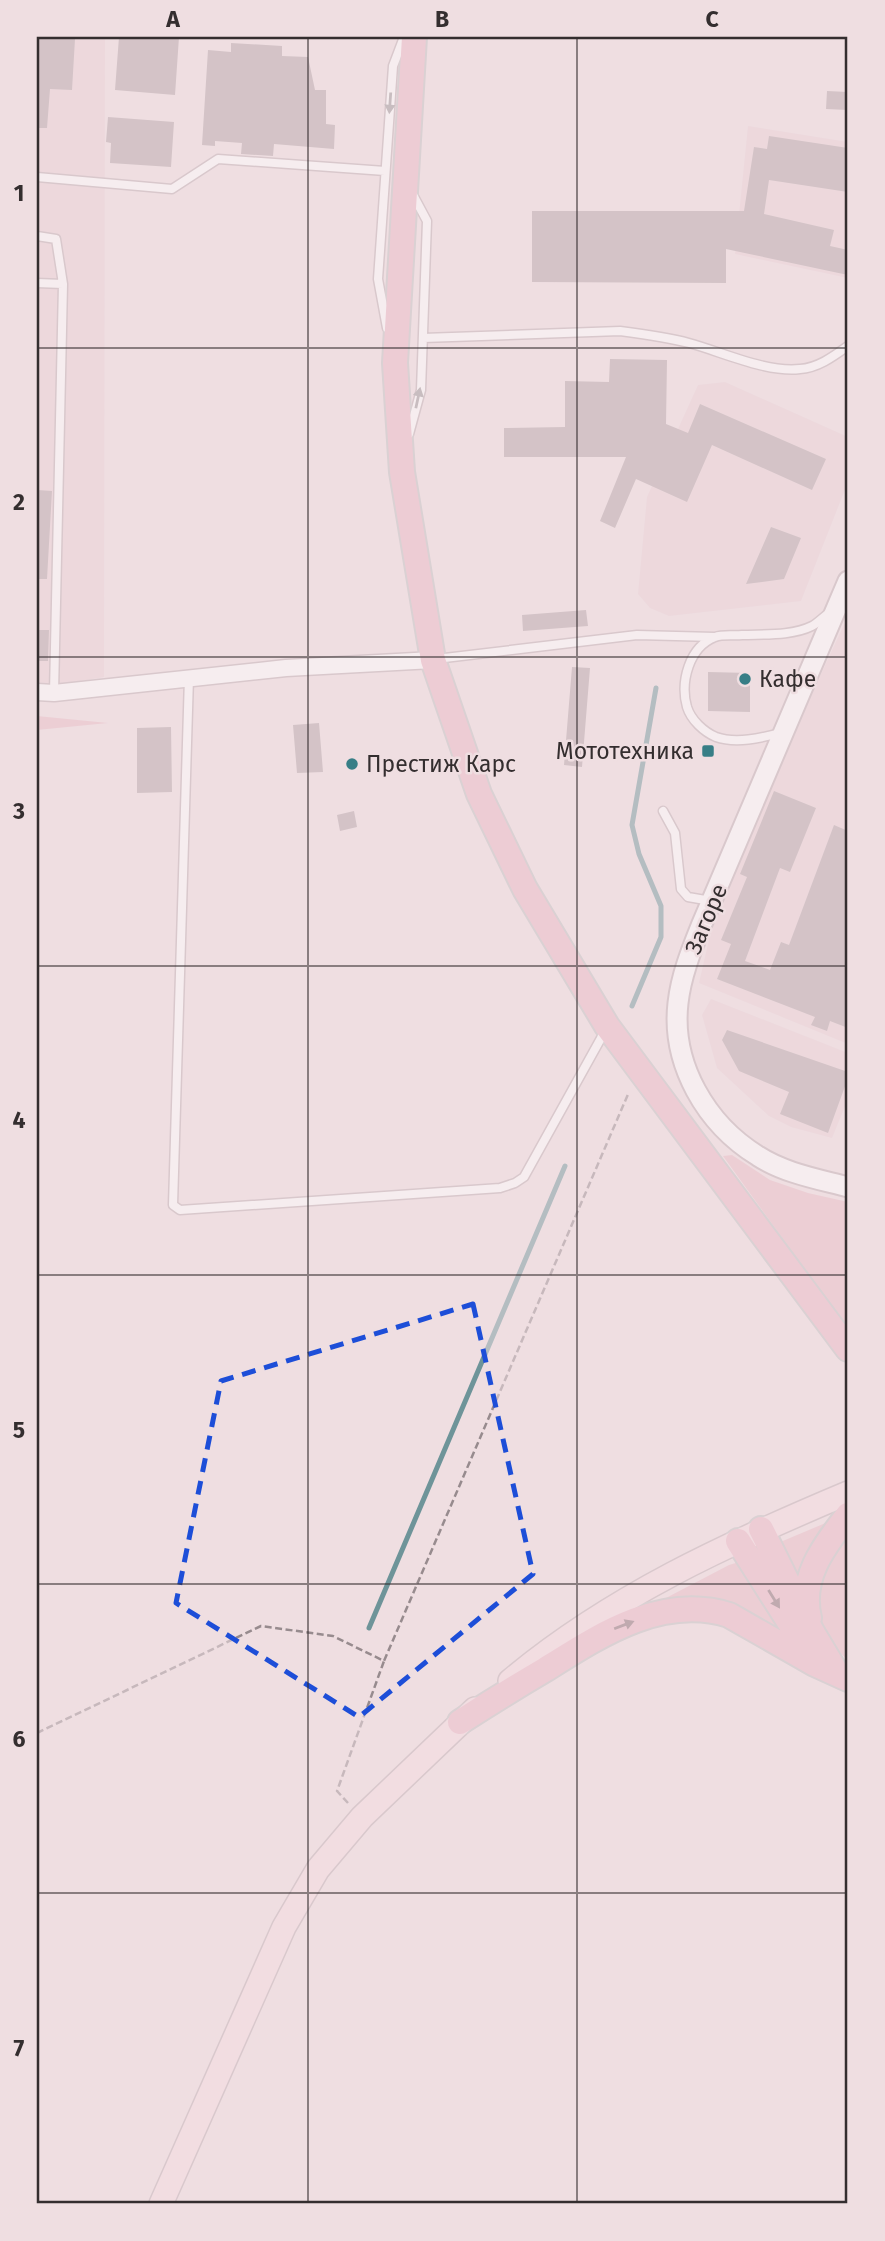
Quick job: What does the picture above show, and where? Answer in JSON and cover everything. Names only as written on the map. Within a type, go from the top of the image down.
[{"type":"main road","points":[[414,37],[395,175],[395,363],[402,464],[433,660],[484,804],[525,889],[607,1026],[848,1349]]},
{"type":"main road","points":[[162,2204],[284,1927],[318,1869],[362,1817],[460,1722],[520,1672],[615,1605],[761,1529],[848,1493]]},
{"type":"main road","points":[[812,1632],[807,1594],[813,1567],[827,1541],[848,1515]]},
{"type":"main road","points":[[761,1529],[833,1672]]},
{"type":"main road","points":[[738,1541],[833,1672]]},
{"type":"main road","points":[[460,1722],[604,1633],[657,1613],[699,1609],[729,1615],[833,1672]]},
{"type":"street","name":"Загоре","points":[[848,580],[689,956],[678,1004],[681,1054],[689,1079],[718,1121],[758,1156],[808,1177],[848,1187]]},
{"type":"street","points":[[37,692],[286,668],[433,660]]},
{"type":"lane","points":[[402,464],[421,390],[427,221],[395,175],[393,66],[404,37]]},
{"type":"lane","points":[[37,177],[172,190],[218,159],[395,175]]},
{"type":"lane","points":[[37,236],[56,239],[62,284],[54,692]]},
{"type":"lane","points":[[37,282],[62,284]]},
{"type":"lane","points":[[423,338],[620,331],[688,343],[776,368],[802,369],[830,359],[848,346]]},
{"type":"lane","points":[[433,660],[637,635],[715,637],[785,633],[811,626],[837,607]]},
{"type":"lane","points":[[715,637],[694,655],[688,667],[684,693],[692,718],[716,737],[730,740],[759,738],[784,732]]},
{"type":"lane","points":[[189,677],[173,1205],[176,1208],[180,1210],[486,1189],[515,1183],[524,1177],[607,1026]]},
{"type":"lane","points":[[663,811],[675,833],[681,889],[688,897],[713,901]]},
{"type":"path","points":[[362,1817],[337,1791],[384,1661],[638,1070]]},
{"type":"path","points":[[37,1733],[261,1626],[333,1636],[384,1661]]},
{"type":"highlighted area","points":[[473,1304],[533,1574],[359,1717],[176,1603],[221,1381]]},
{"type":"shaded area","points":[[37,37],[105,37],[104,677],[37,686]]},
{"type":"shaded area","points":[[748,126],[848,142],[848,278],[735,254]]},
{"type":"shaded area","points":[[725,382],[848,437],[848,482],[801,601],[669,616],[650,608],[638,594],[647,497],[698,385]]},
{"type":"shaded area","points":[[848,616],[848,1044],[699,983],[713,922],[775,773]]},
{"type":"shaded area","points":[[37,716],[108,723],[37,730]]},
{"type":"shaded area","points":[[711,999],[848,1053],[848,1099],[832,1138],[791,1127],[769,1116],[717,1068],[702,1015]]},
{"type":"shaded area","points":[[732,1155],[770,1180],[808,1193],[848,1202],[848,1329],[723,1156]]},
{"type":"shaded area","points":[[835,1519],[801,1595],[778,1543]]},
{"type":"shaded area","points":[[848,1535],[848,1660],[828,1639],[822,1627],[818,1603],[819,1590],[829,1562]]},
{"type":"shaded area","points":[[739,1562],[792,1642],[757,1617],[735,1607],[643,1610],[729,1565]]},
{"type":"building","points":[[37,37],[75,39],[72,90],[50,89],[47,128],[37,128]]},
{"type":"building","points":[[119,37],[179,37],[175,95],[115,90]]},
{"type":"building","points":[[231,43],[282,46],[282,56],[308,57],[315,90],[326,90],[326,124],[335,125],[334,149],[274,144],[273,156],[241,154],[242,143],[215,141],[215,146],[202,145],[208,50],[231,52]]},
{"type":"building","points":[[827,91],[848,92],[848,110],[826,109]]},
{"type":"building","points":[[108,117],[174,122],[171,167],[110,163],[111,143],[106,142]]},
{"type":"building","points":[[769,136],[848,148],[848,192],[769,180],[764,214],[834,230],[830,246],[848,250],[848,275],[726,249],[726,283],[532,282],[532,211],[744,211],[754,147],[767,149]]},
{"type":"building","points":[[610,359],[667,360],[666,424],[688,433],[700,404],[826,459],[812,490],[712,445],[687,502],[636,479],[615,528],[600,521],[626,457],[504,457],[504,428],[565,427],[565,381],[609,382]]},
{"type":"building","points":[[37,490],[52,491],[47,579],[37,579]]},
{"type":"building","points":[[771,527],[801,538],[784,579],[746,584]]},
{"type":"building","points":[[586,610],[588,626],[523,631],[522,615]]},
{"type":"building","points":[[37,630],[49,630],[48,661],[37,661]]},
{"type":"building","points":[[572,667],[590,668],[582,767],[564,765]]},
{"type":"building","points":[[708,672],[750,673],[750,712],[708,711]]},
{"type":"building","points":[[319,723],[323,772],[297,773],[293,725]]},
{"type":"building","points":[[171,727],[172,792],[137,793],[137,728]]},
{"type":"building","points":[[774,791],[816,808],[790,872],[780,868],[745,961],[770,970],[781,942],[789,945],[834,825],[848,831],[848,1028],[830,1021],[827,1031],[811,1025],[815,1017],[717,979],[731,944],[721,940],[747,877],[740,874]]},
{"type":"building","points":[[354,811],[357,827],[340,831],[337,815]]},
{"type":"building","points":[[727,1030],[848,1072],[828,1133],[780,1114],[789,1092],[739,1071],[722,1040]]},
{"type":"waterway","points":[[632,1006],[661,937],[661,906],[639,854],[632,825],[656,688]]},
{"type":"waterway","points":[[369,1628],[565,1166]]},
{"type":"place","name":"Кафе","points":[[745,679]]},
{"type":"place","name":"Мототехника","points":[[708,751]]},
{"type":"place","name":"Престиж Карс","points":[[352,764]]}]
